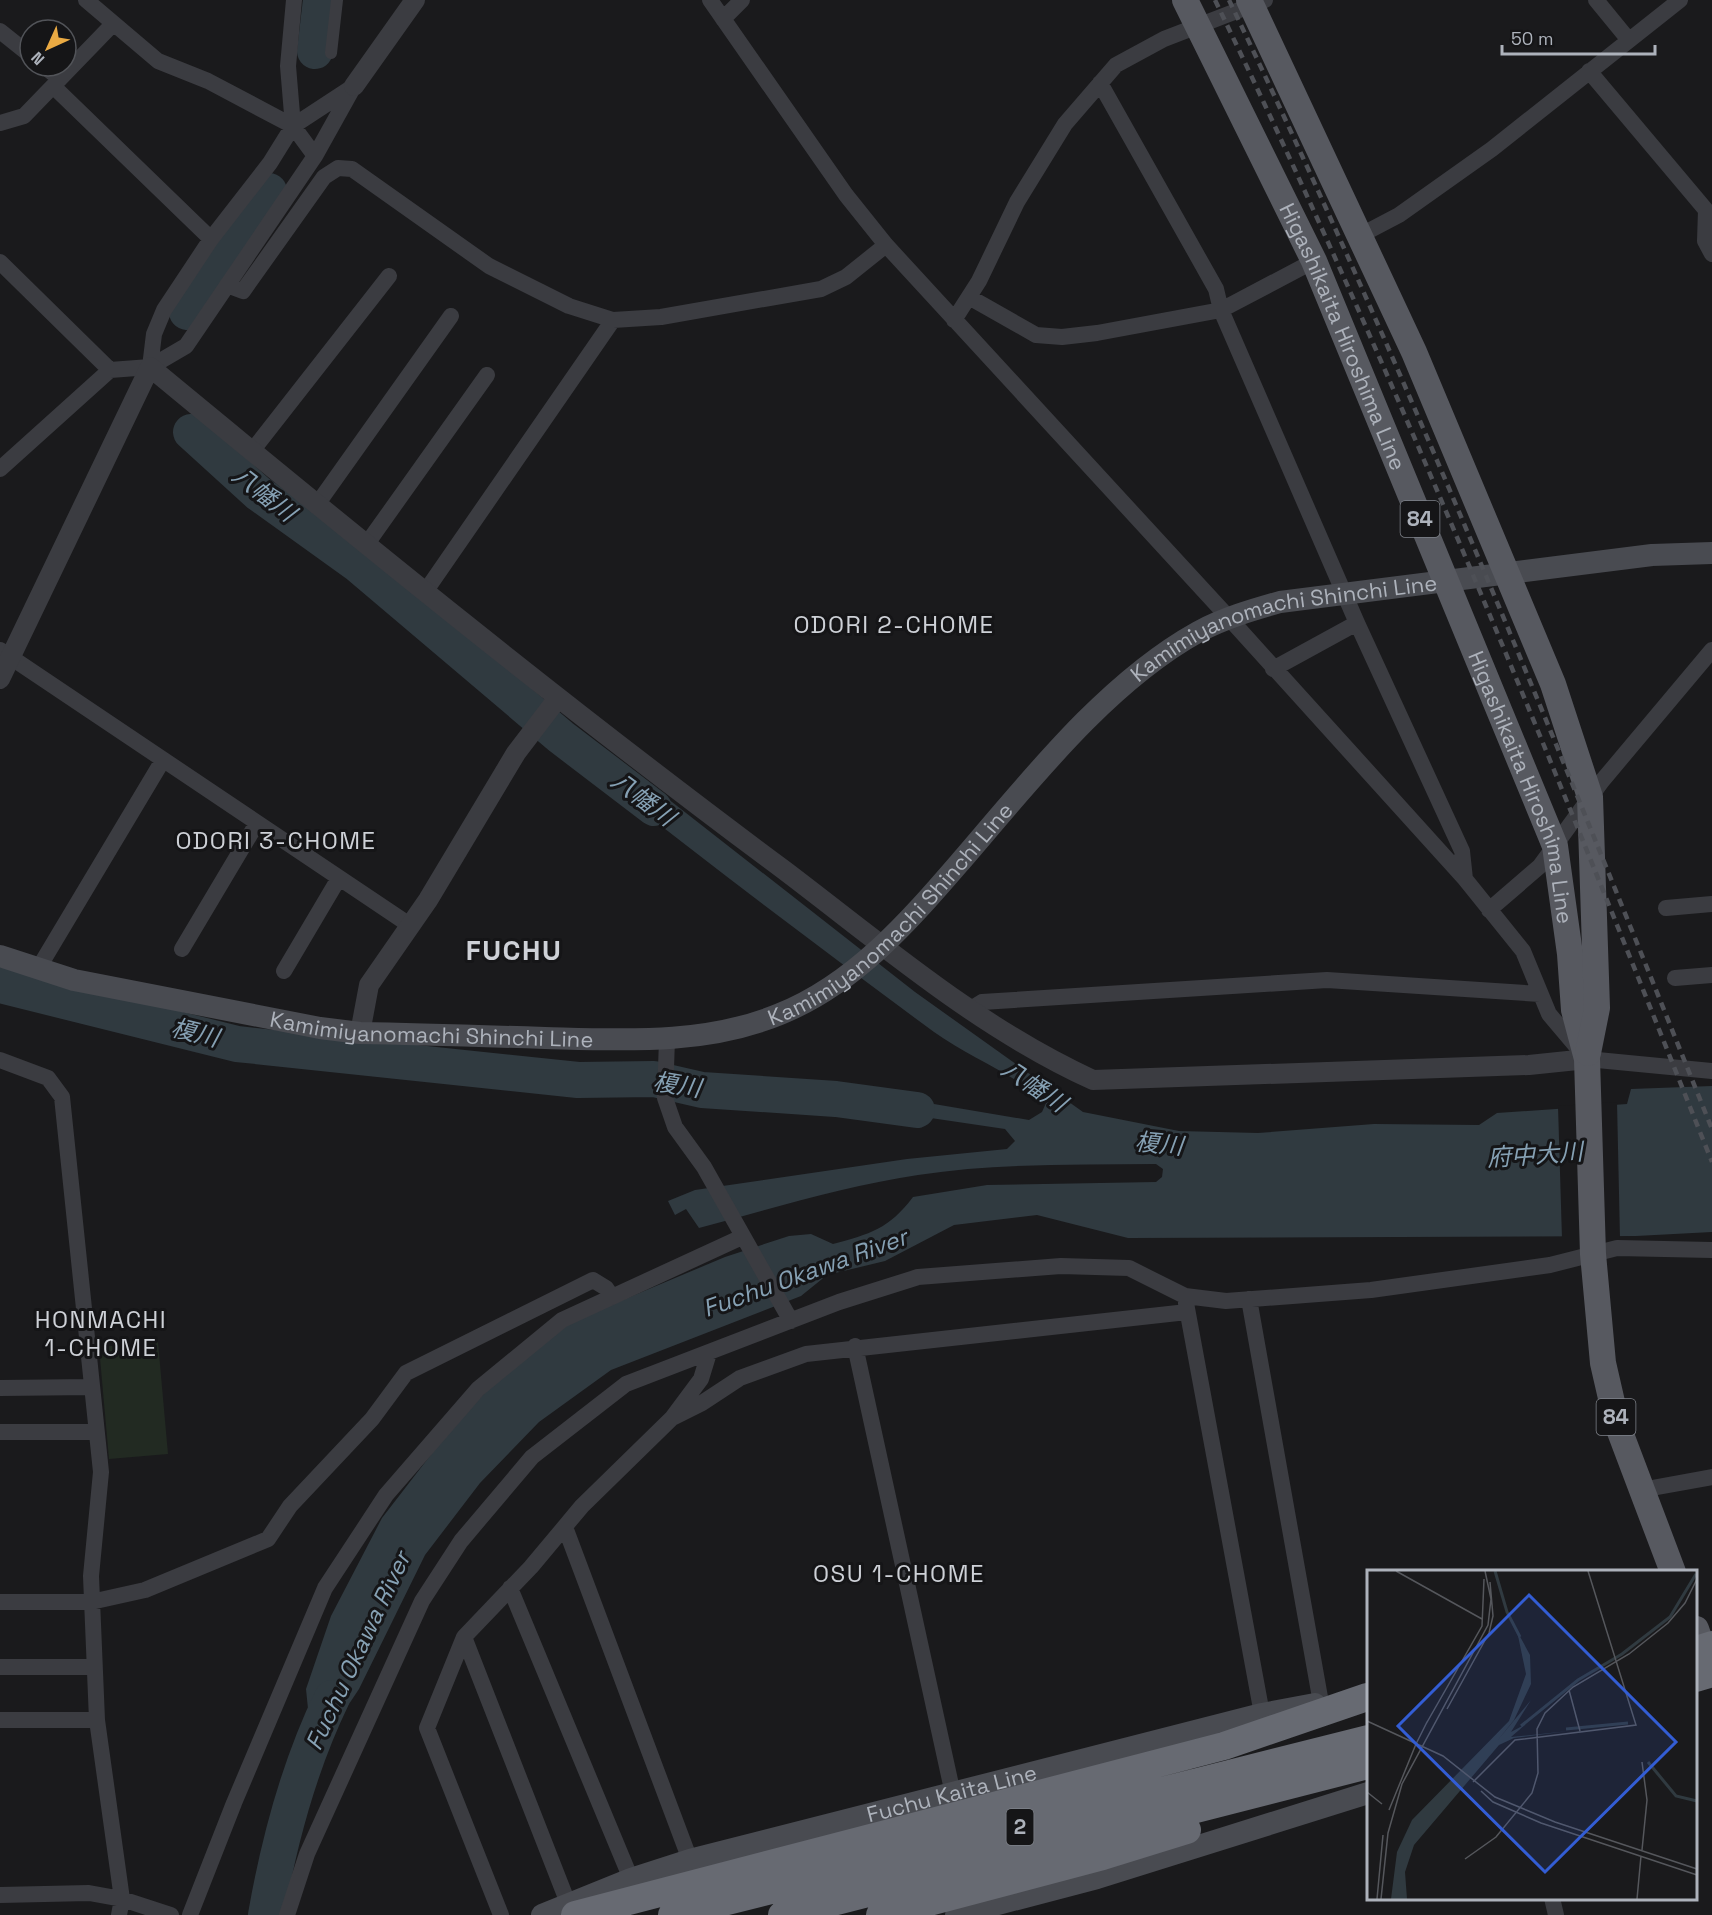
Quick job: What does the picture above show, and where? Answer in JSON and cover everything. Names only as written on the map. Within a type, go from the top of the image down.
[{"type":"highway","points":[[1697,1678],[1712,1675]]},
{"type":"highway","points":[[572,1909],[1224,1746],[1367,1697]]},
{"type":"highway","name":"2","points":[[672,1915],[1367,1739]]},
{"type":"highway","name":"2","points":[[782,1915],[1367,1766]]},
{"type":"highway","points":[[880,1915],[1103,1856],[1315,1787],[1367,1776]]},
{"type":"main road","name":"Higashikaita Hiroshima Line","points":[[1185,0],[1314,261],[1554,846],[1570,954],[1574,1010],[1587,1059],[1593,1248],[1603,1363],[1617,1424],[1672,1570]]},
{"type":"main road","name":"Higashikaita Hiroshima Line","points":[[1255,2],[1359,236],[1414,352],[1508,573],[1553,684],[1590,797],[1597,1008],[1587,1059]]},
{"type":"main road","name":"Kamimiyanomachi Shinchi Line","points":[[0,956],[74,980],[320,1028],[360,1033],[667,1040],[715,1034],[781,1014],[822,992],[878,950],[1107,699],[1159,657],[1199,632],[1229,618],[1280,602],[1445,579],[1652,555],[1712,553]]},
{"type":"main road","points":[[1702,1639],[1712,1675]]},
{"type":"main road","points":[[1697,1691],[1712,1687]]},
{"type":"main road","name":"Fuchu Kaita Line","points":[[542,1915],[572,1909],[631,1879],[690,1860],[1262,1714],[1367,1697]]},
{"type":"main road","points":[[956,1915],[1097,1878],[1367,1793]]},
{"type":"street","points":[[86,0],[158,61],[208,81],[293,126],[315,156]]},
{"type":"street","points":[[293,126],[288,66],[294,0]]},
{"type":"street","points":[[331,52],[337,0]]},
{"type":"street","points":[[0,469],[110,370],[150,367],[186,346],[315,156],[354,86],[415,0]]},
{"type":"street","points":[[710,0],[846,195],[886,245],[1465,879],[1523,951],[1549,1014],[1587,1059]]},
{"type":"street","points":[[723,19],[742,0]]},
{"type":"street","points":[[1596,0],[1628,39]]},
{"type":"street","points":[[1359,236],[1399,214],[1492,149],[1680,0]]},
{"type":"street","points":[[954,320],[969,297],[1017,202],[1059,134],[1116,65],[1164,39],[1255,2]]},
{"type":"street","points":[[0,123],[24,116],[113,24]]},
{"type":"street","points":[[0,31],[18,45]]},
{"type":"street","points":[[1589,71],[1706,210],[1705,241],[1712,254]]},
{"type":"street","points":[[54,78],[210,240]]},
{"type":"street","points":[[1100,83],[1216,289],[1221,310],[1357,623],[1462,850],[1465,879]]},
{"type":"street","points":[[0,679],[5,653],[150,367],[154,334],[164,310],[210,240],[270,163],[293,126],[354,86]]},
{"type":"street","points":[[227,285],[243,291],[324,177],[338,168],[352,169],[489,266],[570,306],[613,320],[661,317],[821,290],[846,277],[886,245]]},
{"type":"street","points":[[969,297],[1036,334],[1062,337],[1097,333],[1221,310],[1314,261]]},
{"type":"street","points":[[0,262],[110,370]]},
{"type":"street","points":[[252,451],[389,276]]},
{"type":"street","points":[[316,506],[451,316]]},
{"type":"street","points":[[425,592],[613,320]]},
{"type":"street","points":[[150,367],[316,506],[878,950],[1042,1057],[1093,1080],[1529,1065],[1587,1059],[1712,1071]]},
{"type":"street","points":[[366,545],[487,375]]},
{"type":"street","points":[[1273,669],[1357,623]]},
{"type":"street","points":[[1489,910],[1540,866],[1590,797],[1712,650]]},
{"type":"street","points":[[5,653],[411,926]]},
{"type":"street","points":[[360,1033],[369,986],[411,926],[516,753],[558,698]]},
{"type":"street","points":[[38,969],[163,760]]},
{"type":"street","points":[[182,949],[257,823]]},
{"type":"street","points":[[284,971],[339,878]]},
{"type":"street","points":[[1666,908],[1712,904]]},
{"type":"street","points":[[1675,978],[1712,975]]},
{"type":"street","points":[[969,1010],[982,1002],[1327,980],[1540,994]]},
{"type":"street","points":[[667,1040],[665,1098],[675,1127],[704,1167],[787,1315]]},
{"type":"street","points":[[3,1063],[48,1078],[62,1097],[100,1472],[90,1576],[91,1602],[97,1720],[120,1907]]},
{"type":"street","points":[[190,1915],[234,1803],[325,1588],[386,1495],[478,1389],[562,1320],[744,1241]]},
{"type":"street","points":[[672,1418],[702,1403],[740,1378],[806,1353],[1186,1304],[1371,1290],[1550,1265],[1593,1248],[1712,1250]]},
{"type":"street","points":[[287,1915],[307,1854],[422,1601],[461,1541],[532,1457],[626,1384],[709,1353],[787,1315],[839,1302],[918,1277],[1060,1266],[1129,1268],[1186,1304],[1262,1714]]},
{"type":"street","points":[[0,1602],[91,1602],[145,1590],[268,1539],[290,1506],[372,1419],[406,1373],[593,1280],[606,1288],[612,1297]]},
{"type":"street","points":[[1249,1299],[1321,1703]]},
{"type":"street","points":[[855,1347],[953,1794]]},
{"type":"street","points":[[501,1915],[428,1728],[464,1637],[582,1506],[672,1418],[701,1379],[709,1353]]},
{"type":"street","points":[[0,1388],[92,1387]]},
{"type":"street","points":[[0,1432],[96,1432]]},
{"type":"street","points":[[1641,1490],[1712,1477]]},
{"type":"street","points":[[565,1527],[690,1860]]},
{"type":"street","points":[[510,1588],[631,1879]]},
{"type":"street","points":[[464,1637],[572,1909]]},
{"type":"street","points":[[0,1667],[94,1667]]},
{"type":"street","points":[[0,1720],[97,1720]]},
{"type":"street","points":[[0,1895],[89,1893],[120,1907],[171,1915]]},
{"type":"street","points":[[1552,1900],[1556,1915]]},
{"type":"shaded area","points":[[158,1342],[168,1454],[109,1459],[99,1347]]},
{"type":"water","name":"府中大川","points":[[626,766],[915,992],[1083,1112],[1179,1131],[1258,1133],[1374,1124],[1479,1125],[1497,1113],[1627,1104],[1631,1089],[1712,1086],[1712,1232],[1636,1236],[1128,1238],[1037,1215],[954,1225],[885,1261],[827,1275],[801,1296],[611,1370],[539,1422],[480,1483],[425,1555],[359,1689],[313,1758],[306,1689],[331,1616],[382,1518],[450,1430],[498,1379],[568,1323],[725,1257],[789,1236],[811,1234],[833,1244],[858,1237],[887,1223],[913,1197],[987,1185],[1156,1182],[1162,1177],[1163,1169],[1156,1164],[977,1168],[863,1185],[699,1228],[686,1209],[675,1215],[668,1201],[695,1190],[907,1159],[1007,1149],[1015,1141],[1005,1129],[870,1109],[869,1093],[1029,1120],[1042,1112],[1046,1103],[1006,1074],[934,1032],[610,786]]},
{"type":"pier","points":[[1617,1102],[1620,1239],[1562,1239],[1558,1106]]},
{"type":"waterway","name":"八幡川","points":[[315,51],[321,0]]},
{"type":"waterway","name":"八幡川","points":[[187,312],[200,286],[269,191]]},
{"type":"waterway","name":"八幡川","points":[[191,432],[258,493],[357,564],[561,737],[654,808]]},
{"type":"waterway","name":"榎川","points":[[0,985],[237,1044],[578,1080],[654,1079],[702,1090],[836,1099],[917,1110]]},
{"type":"waterway","name":"Fuchu Okawa River","points":[[266,1915],[277,1859],[300,1777],[332,1698]]},
{"type":"railway","points":[[1215,0],[1348,286],[1412,431],[1534,722],[1712,1162]]},
{"type":"railway","points":[[1229,0],[1358,279],[1480,560],[1712,1129]]},
{"type":"district","name":"ODORI 2-CHOME","points":[[894,625]]},
{"type":"district","name":"ODORI 3-CHOME","points":[[276,841]]},
{"type":"district","name":"FUCHU","points":[[514,950]]},
{"type":"district","name":"HONMACHI 1-CHOME","points":[[101,1334]]},
{"type":"district","name":"OSU 1-CHOME","points":[[899,1574]]}]
